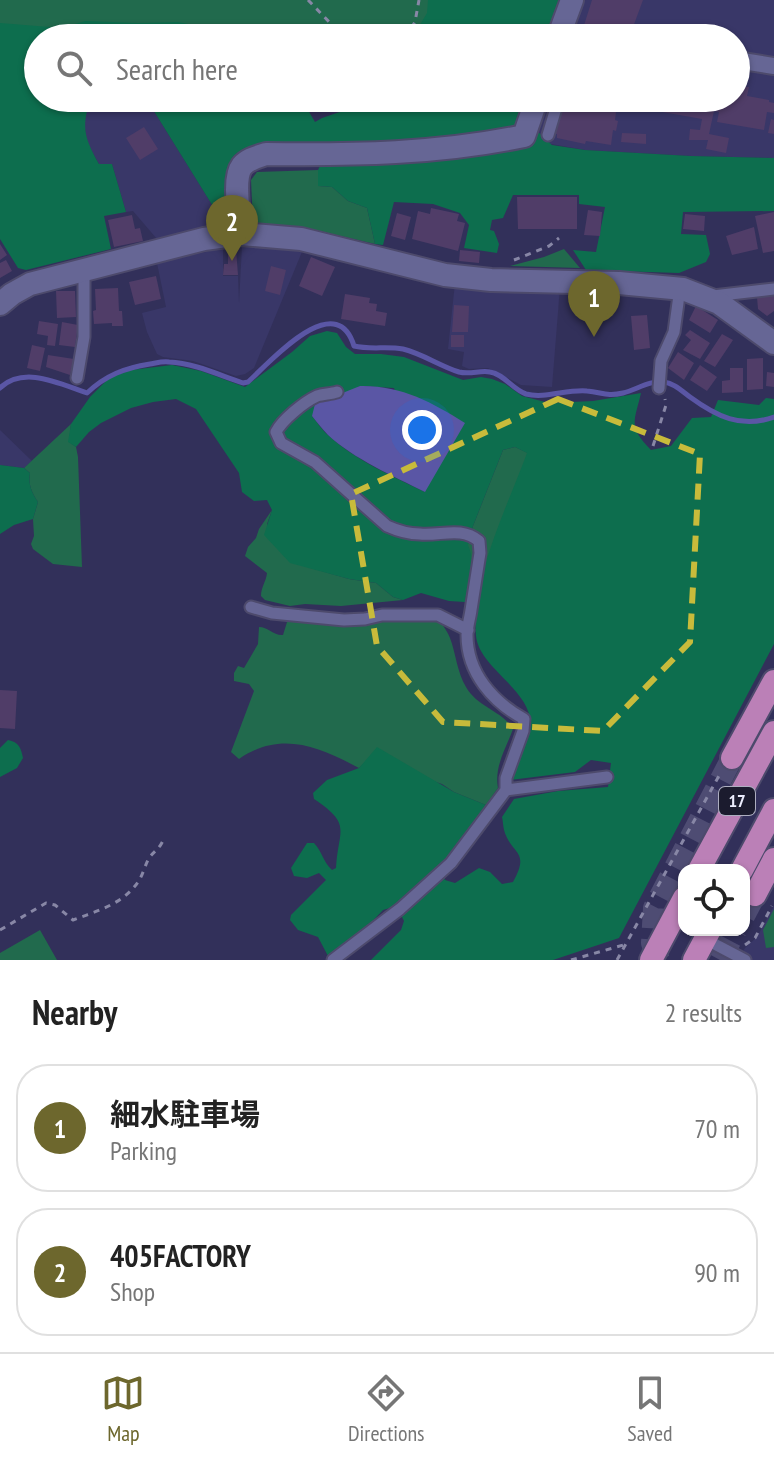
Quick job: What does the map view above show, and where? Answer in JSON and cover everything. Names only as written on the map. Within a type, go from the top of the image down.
[{"type":"main road","points":[[729,761],[774,681]]},
{"type":"main road","name":"17","points":[[702,864],[774,732]]},
{"type":"main road","name":"17","points":[[745,864],[774,810]]},
{"type":"main road","points":[[765,899],[774,859]]},
{"type":"main road","points":[[651,960],[678,909]]},
{"type":"main road","points":[[694,960],[706,936]]},
{"type":"street","points":[[563,24],[572,0]]},
{"type":"street","points":[[750,62],[774,66]]},
{"type":"street","points":[[241,234],[237,181],[240,168],[251,158],[266,154],[363,155],[489,144],[524,136],[532,112]]},
{"type":"street","points":[[0,304],[30,284],[204,239],[241,234],[301,239],[445,275],[680,288],[719,303],[774,343]]},
{"type":"lane","points":[[548,135],[555,112]]},
{"type":"lane","points":[[77,378],[84,337],[84,270]]},
{"type":"lane","points":[[659,388],[661,361],[674,332],[680,288]]},
{"type":"lane","points":[[705,298],[774,289]]},
{"type":"lane","points":[[333,960],[400,909],[451,863],[506,790],[506,778],[523,731],[524,719],[505,709],[486,691],[472,662],[468,630],[480,553],[479,541],[471,534],[460,532],[422,535],[400,532],[387,526],[315,462],[281,443],[276,432],[287,417],[317,396],[337,392]]},
{"type":"lane","points":[[251,607],[272,613],[344,620],[382,615],[438,615],[468,630]]},
{"type":"lane","points":[[506,790],[607,777]]},
{"type":"lane","points":[[708,936],[740,958]]},
{"type":"path","points":[[308,0],[331,24]]},
{"type":"path","points":[[414,24],[419,0]]},
{"type":"path","points":[[493,280],[501,265],[532,254],[559,238]]},
{"type":"path","points":[[653,446],[666,405],[659,388]]},
{"type":"path","points":[[617,960],[729,761]]},
{"type":"path","points":[[0,930],[46,903],[55,905],[73,920],[125,897],[164,838]]},
{"type":"path","points":[[740,958],[741,949],[755,938],[765,899]]},
{"type":"path","points":[[571,960],[627,944]]},
{"type":"highlighted area","points":[[558,399],[700,454],[690,642],[603,731],[443,722],[377,646],[351,494]]},
{"type":"shaded area","points":[[582,0],[774,0],[774,158],[585,150],[534,141],[543,112],[750,112],[750,24],[573,24]]},
{"type":"shaded area","points":[[86,112],[154,112],[214,208],[219,226],[157,239],[133,211],[126,212],[112,164],[99,164],[86,141]]},
{"type":"shaded area","points":[[273,244],[304,247],[254,368],[236,376],[193,361],[157,354],[142,313],[166,307],[157,263],[223,248],[223,276],[238,276],[239,303],[242,246]]},
{"type":"shaded area","points":[[455,283],[560,287],[552,387],[521,385],[488,368],[469,369],[462,366],[464,352],[448,349]]},
{"type":"shaded area","points":[[360,386],[389,388],[415,396],[465,423],[425,492],[350,452],[328,435],[312,416],[315,404]]},
{"type":"shaded area","points":[[0,430],[32,461],[24,468],[0,465]]},
{"type":"shaded area","points":[[774,906],[774,960],[738,960],[757,937]]},
{"type":"green space","points":[[0,0],[560,0],[552,24],[24,24],[24,34],[0,31]]},
{"type":"green space","points":[[428,0],[560,0],[552,24],[420,24],[427,13]]},
{"type":"green space","points":[[85,21],[188,24],[75,24]]},
{"type":"green space","points":[[0,23],[24,25],[24,112],[87,112],[87,139],[99,164],[112,164],[126,212],[104,216],[111,249],[26,270],[18,268],[0,239]]},
{"type":"green space","points":[[154,112],[309,112],[315,122],[340,112],[532,112],[537,131],[552,145],[585,150],[774,158],[774,211],[683,212],[681,234],[706,235],[710,254],[706,262],[679,273],[586,270],[573,250],[596,252],[605,207],[579,204],[579,195],[513,195],[503,218],[492,220],[490,230],[494,231],[499,244],[497,253],[464,248],[469,225],[460,213],[433,204],[394,202],[383,245],[375,244],[367,208],[348,201],[332,187],[318,186],[318,170],[328,149],[265,147],[242,151],[230,163],[228,197],[222,215],[214,208]]},
{"type":"green space","points":[[318,170],[319,186],[332,187],[348,201],[367,208],[375,244],[315,230],[253,224],[251,180],[257,172]]},
{"type":"green space","points":[[564,249],[580,268],[510,266],[544,257]]},
{"type":"green space","points":[[327,331],[337,333],[355,354],[404,357],[463,380],[492,379],[522,396],[549,403],[593,401],[641,393],[635,424],[651,450],[671,446],[692,418],[711,417],[718,400],[759,405],[766,398],[774,399],[774,644],[619,938],[553,960],[371,960],[401,930],[402,917],[390,908],[383,910],[366,928],[328,956],[318,937],[298,930],[290,920],[291,915],[326,880],[319,873],[307,878],[294,876],[291,868],[307,843],[314,843],[329,867],[332,870],[336,868],[339,822],[314,799],[313,793],[327,780],[359,768],[377,747],[454,792],[486,805],[440,866],[445,880],[455,883],[479,868],[490,872],[502,884],[513,882],[520,858],[507,838],[502,817],[514,799],[608,787],[611,763],[591,760],[575,772],[510,780],[530,729],[530,716],[516,692],[479,648],[476,614],[484,568],[527,453],[515,447],[503,450],[468,545],[471,565],[465,602],[421,593],[403,600],[393,597],[376,583],[290,563],[264,535],[272,510],[267,500],[254,501],[242,492],[239,473],[196,409],[176,399],[131,408],[101,423],[76,447],[68,442],[71,424],[90,397],[109,378],[131,370],[172,365],[201,371],[245,387],[310,336]],"holes":[[[360,386],[394,388],[425,492],[350,452],[326,433],[312,416]]]},
{"type":"green space","points":[[71,424],[69,442],[76,447],[78,457],[82,567],[53,564],[33,549],[33,519],[38,502],[31,489],[30,473],[24,468]]},
{"type":"green space","points":[[515,447],[528,453],[471,608],[465,602],[471,565],[467,545],[503,450]]},
{"type":"green space","points":[[0,465],[24,468],[30,473],[31,489],[38,502],[33,519],[14,525],[0,534]]},
{"type":"green space","points":[[272,510],[267,524],[290,562],[349,579],[376,583],[393,597],[403,600],[341,606],[290,606],[265,600],[261,593],[267,573],[245,556]]},
{"type":"green space","points":[[387,618],[441,622],[450,638],[466,687],[513,729],[499,765],[498,788],[486,805],[442,784],[368,759],[359,768],[315,748],[285,744],[270,745],[239,759],[231,752],[254,691],[249,684],[234,681],[234,673],[238,666],[244,668],[258,644],[259,627],[283,635],[288,619],[343,624]]},
{"type":"green space","points":[[8,740],[19,746],[23,758],[17,768],[0,777],[0,748]]},
{"type":"green space","points":[[774,909],[774,947],[766,948],[763,930]]},
{"type":"green space","points":[[40,930],[57,960],[0,960],[0,953]]},
{"type":"building","points":[[592,0],[643,0],[634,24],[584,24]]},
{"type":"building","points":[[750,97],[774,103],[774,113],[767,112],[764,130],[717,122],[719,112],[750,112]]},
{"type":"building","points":[[560,112],[616,112],[615,120],[618,121],[611,145],[586,141],[585,144],[557,138],[555,134]]},
{"type":"building","points":[[662,112],[714,112],[709,134],[729,138],[726,153],[706,149],[708,140],[689,140],[690,129],[700,130],[702,119]]},
{"type":"building","points":[[771,119],[774,120],[774,134],[768,133]]},
{"type":"building","points":[[144,127],[158,149],[140,160],[126,138]]},
{"type":"building","points":[[622,133],[646,134],[646,144],[621,142]]},
{"type":"building","points":[[517,197],[577,197],[577,229],[518,229]]},
{"type":"building","points":[[431,208],[459,214],[457,221],[465,223],[458,251],[412,239],[418,211],[430,214]]},
{"type":"building","points":[[588,210],[602,212],[600,236],[584,235]]},
{"type":"building","points":[[774,212],[774,251],[763,253],[755,216]]},
{"type":"building","points":[[397,213],[411,217],[405,240],[391,236]]},
{"type":"building","points":[[685,214],[705,216],[704,231],[683,229]]},
{"type":"building","points":[[132,215],[135,229],[140,228],[143,241],[114,247],[108,220]]},
{"type":"building","points":[[754,227],[758,249],[732,255],[726,236]]},
{"type":"building","points":[[0,244],[7,255],[0,260]]},
{"type":"building","points":[[228,249],[236,249],[238,275],[223,275],[224,264],[228,264]]},
{"type":"building","points":[[460,250],[480,252],[479,263],[459,261]]},
{"type":"building","points":[[311,257],[335,267],[322,296],[299,286]]},
{"type":"building","points":[[6,260],[12,271],[0,278],[0,263]]},
{"type":"building","points":[[271,266],[286,270],[280,295],[265,291]]},
{"type":"building","points":[[156,276],[161,299],[135,305],[129,282]]},
{"type":"building","points":[[118,288],[123,326],[94,324],[95,289]]},
{"type":"building","points":[[56,291],[75,291],[76,317],[57,318]]},
{"type":"building","points":[[345,294],[370,298],[369,303],[377,304],[376,311],[387,313],[385,326],[341,319]]},
{"type":"building","points":[[774,294],[774,311],[767,316],[758,309],[757,297]]},
{"type":"building","points":[[454,305],[469,306],[468,332],[452,332]]},
{"type":"building","points":[[696,306],[718,320],[710,333],[689,320]]},
{"type":"building","points":[[647,315],[650,348],[634,350],[631,316]]},
{"type":"building","points":[[39,321],[58,324],[55,346],[47,345],[48,336],[37,334]]},
{"type":"building","points":[[62,322],[78,325],[75,347],[59,345]]},
{"type":"building","points":[[690,330],[710,343],[700,359],[683,350],[691,340],[685,335]]},
{"type":"building","points":[[722,334],[733,340],[715,367],[704,361]]},
{"type":"building","points":[[451,335],[464,335],[464,347],[451,347]]},
{"type":"building","points":[[32,345],[45,348],[40,371],[27,368]]},
{"type":"building","points":[[678,352],[694,363],[684,380],[668,368]]},
{"type":"building","points":[[48,355],[74,359],[70,375],[46,367]]},
{"type":"building","points":[[763,358],[763,389],[747,390],[747,359]]},
{"type":"building","points":[[700,365],[717,377],[707,391],[690,380]]},
{"type":"building","points":[[730,368],[743,368],[743,392],[722,393],[722,381],[730,380]]},
{"type":"building","points":[[767,372],[774,373],[774,387],[766,386]]},
{"type":"building","points":[[0,690],[17,691],[15,729],[0,728]]},
{"type":"waterway","points":[[0,388],[10,381],[31,377],[54,381],[87,393],[116,373],[164,362],[197,367],[243,383],[248,382],[302,334],[318,326],[333,324],[345,330],[354,346],[403,349],[459,372],[495,373],[526,394],[579,391],[617,394],[654,382],[664,382],[729,419],[751,422],[774,417]]},
{"type":"tunnel","points":[[659,960],[652,943],[654,908],[732,758]]},
{"type":"tunnel","points":[[750,905],[755,895]]},
{"type":"tunnel","points":[[720,960],[733,936]]},
{"type":"place","name":"405FACTORY","points":[[232,261]]},
{"type":"place","name":"細水駐車場","points":[[594,337]]}]
